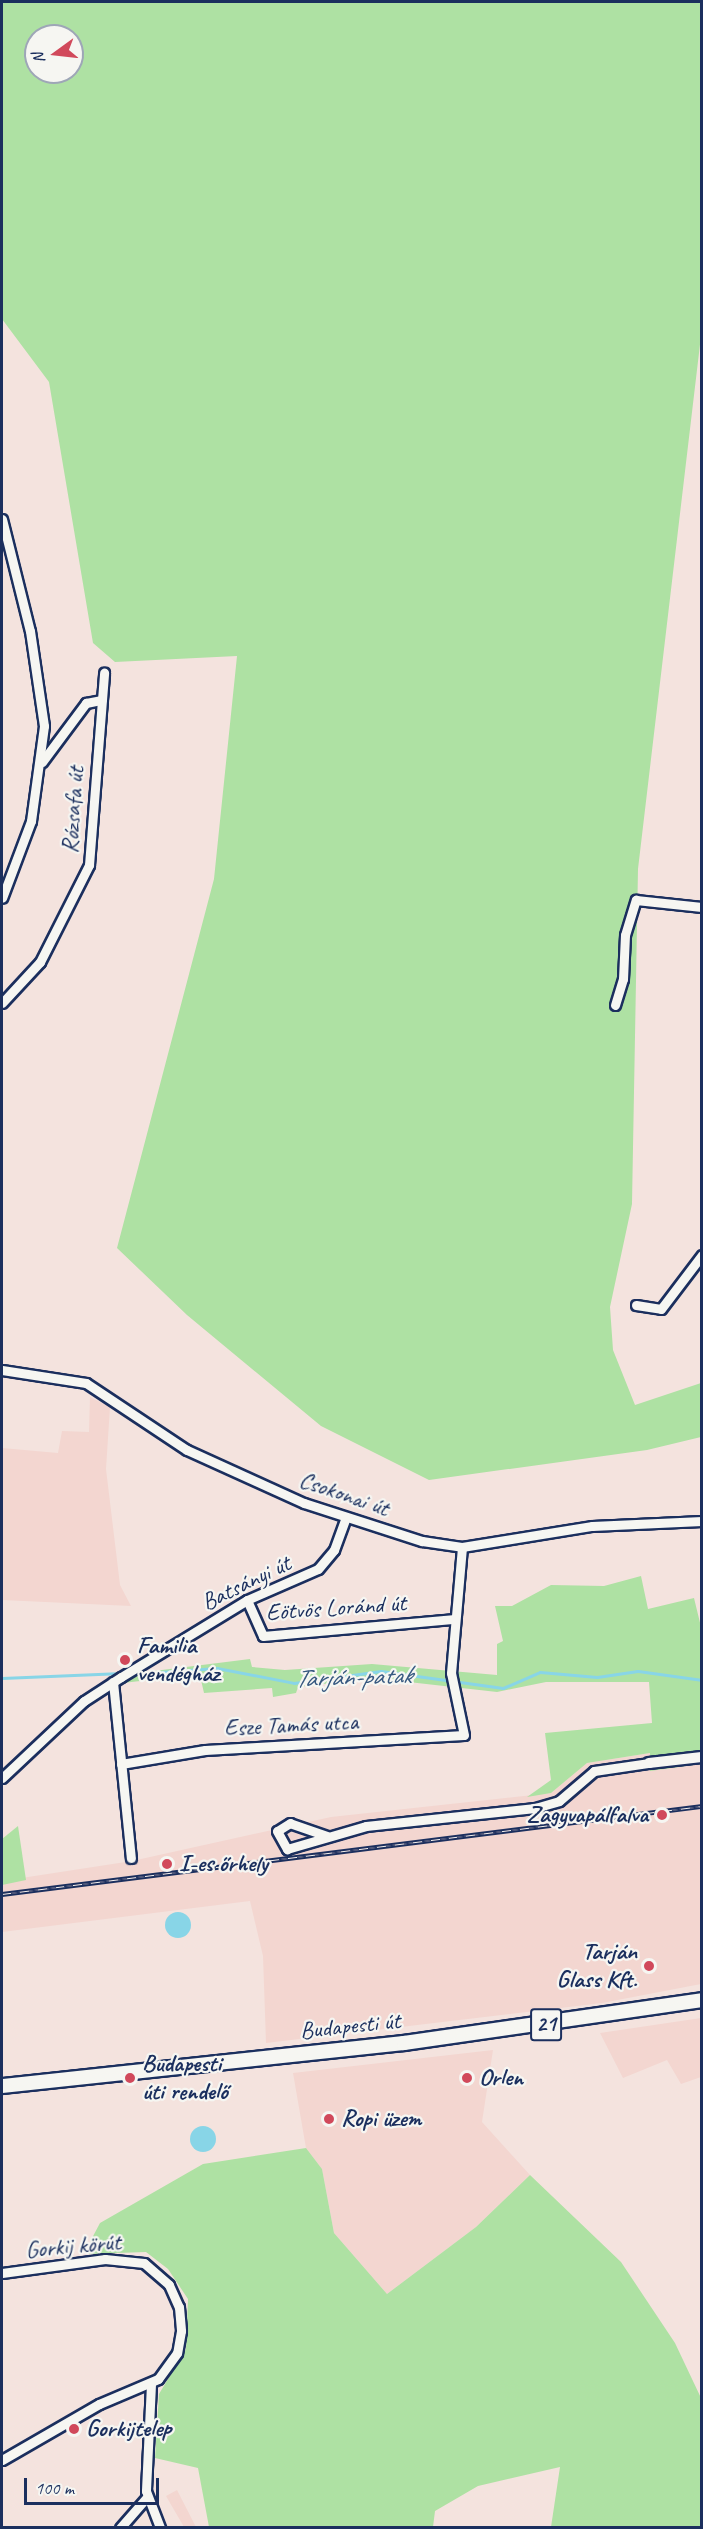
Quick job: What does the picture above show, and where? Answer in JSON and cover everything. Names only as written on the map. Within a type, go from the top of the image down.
[{"type":"main road","name":"Budapesti út","points":[[2,2086],[416,2041],[702,2000]]},
{"type":"street","name":"Rózsafa út","points":[[2,519],[43,706],[42,762],[31,821],[2,898]]},
{"type":"street","name":"Rózsafa út","points":[[2,1003],[40,962],[89,865],[104,673]]},
{"type":"street","name":"Rózsafa út","points":[[42,762],[86,703],[102,700]]},
{"type":"street","points":[[615,1005],[623,979],[625,935],[636,900],[702,907]]},
{"type":"street","points":[[636,1305],[661,1309],[702,1255]]},
{"type":"street","name":"Csokonai út","points":[[2,1370],[86,1383],[187,1450],[346,1517],[422,1541],[462,1546],[592,1526],[702,1521]]},
{"type":"street","name":"Batsányi út","points":[[2,1778],[84,1701],[117,1679],[247,1600],[318,1569],[334,1550],[346,1517]]},
{"type":"street","points":[[452,1619],[462,1546]]},
{"type":"street","name":"Eötvös Loránd út","points":[[247,1600],[263,1636],[452,1619]]},
{"type":"street","name":"Esze Tamás utca","points":[[122,1764],[212,1749],[464,1735],[451,1677],[452,1619]]},
{"type":"street","points":[[117,1679],[131,1858]]},
{"type":"street","points":[[327,1836],[290,1823],[277,1831],[287,1849],[327,1836],[459,1812],[535,1808],[559,1801],[594,1771],[702,1757]]},
{"type":"street","name":"Gorkij körút","points":[[2,2273],[105,2259],[135,2260],[154,2269],[177,2299],[181,2331],[177,2353],[151,2384]]},
{"type":"street","points":[[2,2460],[99,2404],[151,2384],[147,2496],[160,2528]]},
{"type":"street","points":[[120,2528],[147,2496]]},
{"type":"shaded area","points":[[90,1397],[110,1407],[106,1469],[120,1585],[131,1606],[2,1600],[2,1448],[58,1453],[62,1431],[89,1432]]},
{"type":"shaded area","points":[[650,1753],[650,1770],[701,1764],[701,1984],[602,2003],[266,2043],[263,1956],[250,1901],[2,1932],[2,1881],[132,1861],[331,1817],[551,1793],[587,1763]]},
{"type":"shaded area","points":[[701,2018],[701,2077],[681,2084],[667,2060],[623,2078],[600,2033]]},
{"type":"shaded area","points":[[493,2050],[482,2122],[530,2175],[476,2227],[387,2294],[334,2233],[322,2169],[306,2148],[293,2073]]},
{"type":"shaded area","points":[[177,2490],[196,2527],[184,2527],[166,2496]]},
{"type":"green space","points":[[2,2],[701,2],[701,336],[638,869],[632,1204],[610,1307],[613,1350],[635,1405],[701,1383],[701,1437],[647,1450],[429,1480],[321,1426],[187,1315],[117,1248],[214,879],[237,656],[115,662],[93,643],[49,382],[2,319]]},
{"type":"green space","points":[[641,1576],[648,1609],[694,1598],[702,1631],[701,1764],[650,1771],[650,1753],[587,1763],[551,1793],[527,1797],[551,1780],[545,1733],[652,1723],[649,1682],[546,1682],[497,1692],[373,1678],[298,1687],[296,1693],[273,1697],[272,1688],[204,1693],[201,1680],[183,1676],[123,1683],[146,1672],[250,1659],[252,1667],[285,1670],[372,1664],[497,1675],[497,1644],[503,1641],[495,1606],[512,1606],[551,1585],[604,1586]]},
{"type":"green space","points":[[18,1826],[26,1880],[2,1885],[2,1839]]},
{"type":"green space","points":[[306,2148],[322,2169],[334,2233],[387,2294],[476,2227],[530,2175],[621,2262],[675,2343],[701,2398],[701,2527],[551,2527],[560,2467],[478,2486],[435,2511],[433,2527],[209,2527],[198,2468],[155,2458],[159,2394],[186,2349],[188,2299],[168,2269],[146,2252],[88,2254],[91,2240],[100,2223],[203,2164]]},
{"type":"water","points":[[178,1912],[187,1916],[191,1925],[187,1934],[178,1938],[169,1934],[165,1925],[169,1916]]},
{"type":"water","points":[[203,2126],[212,2130],[216,2139],[212,2148],[203,2152],[194,2148],[190,2139],[194,2130]]},
{"type":"waterway","name":"Tarján-patak","points":[[132,1674],[217,1668],[294,1683],[381,1671],[503,1688],[540,1672],[597,1677],[638,1671],[702,1680]]},
{"type":"waterway","name":"Tarján-patak","points":[[2,1678],[122,1673]]},
{"type":"railway","points":[[2,1894],[702,1806]]},
{"type":"place","name":"Familia vendégház","points":[[125,1660]]},
{"type":"place","name":"Zagyvapálfalva","points":[[662,1815]]},
{"type":"place","name":"I-es őrhely","points":[[167,1864]]},
{"type":"place","name":"Tarján Glass Kft.","points":[[649,1966]]},
{"type":"place","name":"Budapesti úti rendelő","points":[[130,2078]]},
{"type":"place","name":"Orlen","points":[[467,2078]]},
{"type":"place","name":"Ropi üzem","points":[[329,2119]]},
{"type":"place","name":"Gorkijtelep","points":[[74,2429]]}]
